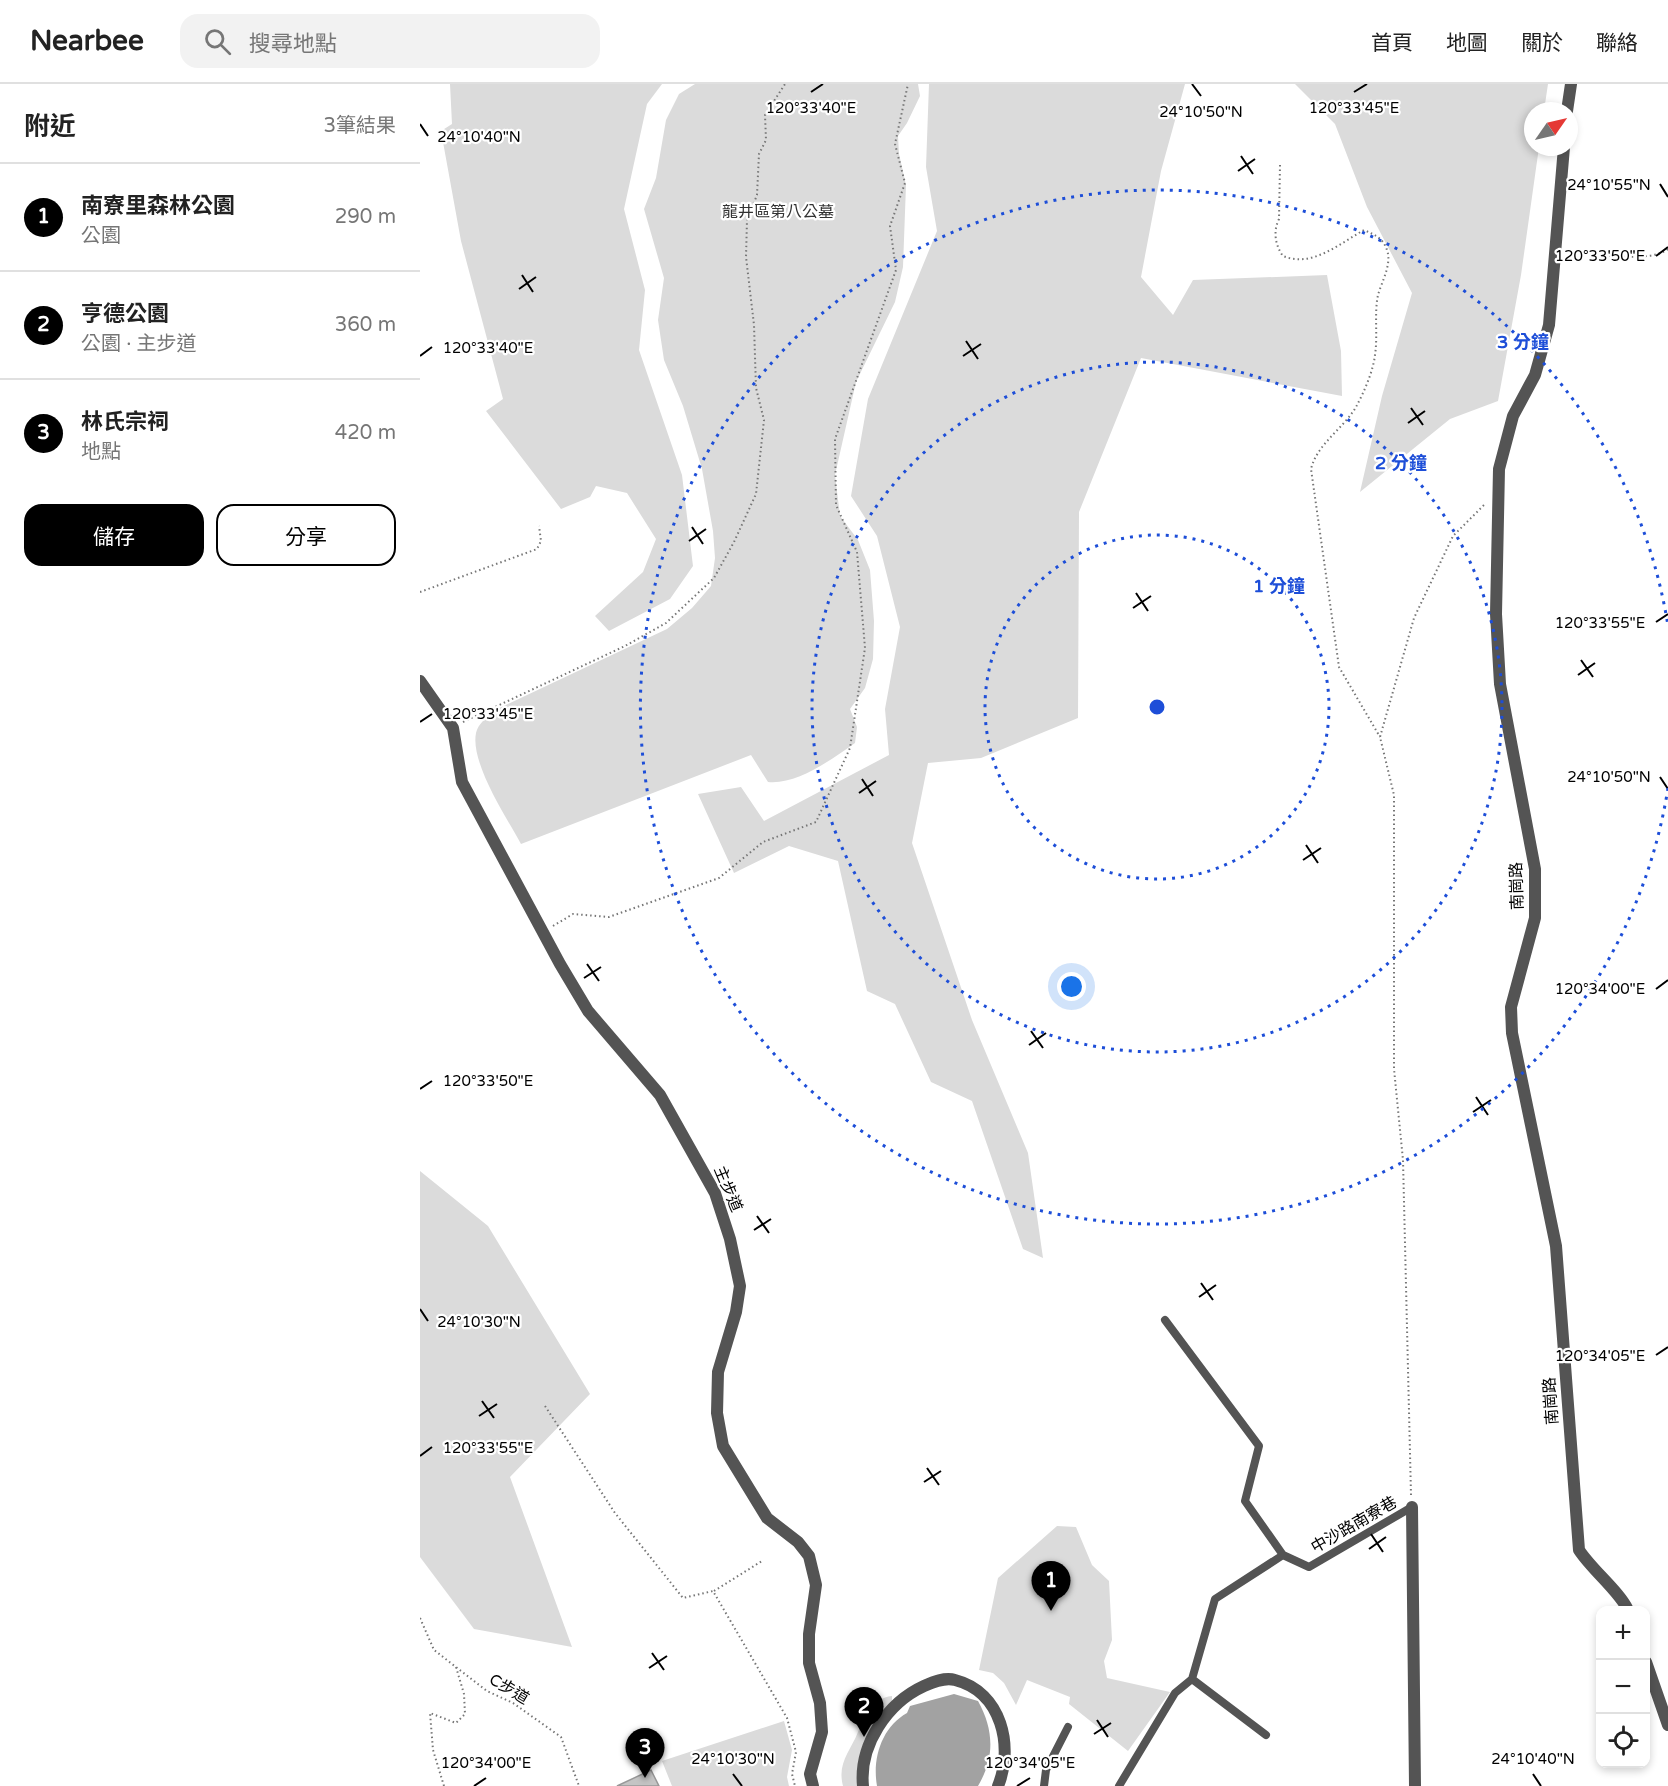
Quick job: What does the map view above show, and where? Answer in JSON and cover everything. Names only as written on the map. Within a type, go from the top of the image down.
[{"type":"street","points":[[1568,102],[1571,84]]},
{"type":"street","name":"南崗路","points":[[1563,156],[1549,324],[1535,375],[1513,416],[1500,469],[1496,614],[1500,684],[1535,869],[1535,918],[1511,1007],[1512,1032],[1556,1246],[1578,1550],[1626,1606]]},
{"type":"street","name":"主步道","points":[[420,681],[453,728],[462,782],[588,1011],[660,1095],[715,1193],[730,1239],[740,1286],[736,1312],[718,1372],[717,1413],[723,1446],[767,1518],[798,1542],[808,1556],[816,1585],[809,1634],[809,1663],[820,1703],[822,1731],[810,1774],[813,1786]]},
{"type":"street","points":[[1412,1507],[1414,1786]]},
{"type":"street","points":[[1650,1673],[1668,1725]]},
{"type":"street","points":[[863,1786],[862,1771],[866,1751],[896,1702],[937,1681],[955,1680],[986,1699],[1002,1722],[1006,1747],[1004,1771],[998,1786]]},
{"type":"lane","points":[[1119,1786],[1175,1693],[1192,1679],[1215,1599],[1283,1555],[1245,1501],[1259,1446],[1165,1320]]},
{"type":"lane","name":"中沙路南寮巷","points":[[1283,1555],[1309,1567],[1412,1507]]},
{"type":"lane","points":[[1192,1679],[1266,1735]]},
{"type":"lane","points":[[1044,1786],[1046,1770],[1068,1727]]},
{"type":"path","points":[[453,728],[625,646],[666,623],[714,578],[734,542],[756,494],[764,420],[756,388],[754,325],[746,257],[747,220],[756,195],[759,154],[766,140],[765,115],[785,84]]},
{"type":"path","points":[[543,932],[573,914],[609,917],[719,878],[763,842],[816,822],[850,748],[865,648],[857,552],[836,505],[835,439],[896,270],[890,226],[905,183],[895,144],[908,84]]},
{"type":"path","points":[[1280,165],[1279,219],[1275,226],[1276,241],[1283,256],[1292,260],[1302,260],[1321,255],[1364,230],[1379,237],[1388,251],[1388,264],[1378,297],[1376,354],[1372,369],[1356,407],[1338,432],[1314,455],[1311,469],[1339,667],[1380,737],[1394,795],[1394,1069],[1403,1160],[1412,1507]]},
{"type":"path","points":[[1557,249],[1634,256],[1662,254],[1668,249]]},
{"type":"path","points":[[1380,737],[1414,618],[1454,536],[1499,491]]},
{"type":"path","points":[[420,592],[537,549],[541,541],[539,526]]},
{"type":"path","points":[[545,1406],[615,1513],[683,1599],[713,1591],[762,1561]]},
{"type":"path","points":[[713,1591],[787,1718],[796,1752],[792,1774],[795,1786]]},
{"type":"path","name":"C步道","points":[[420,1618],[434,1650],[487,1691],[513,1703],[561,1737],[579,1786]]},
{"type":"path","points":[[444,1786],[433,1750],[430,1713],[456,1723],[465,1714],[464,1694],[456,1667]]},
{"type":"green space","points":[[450,84],[662,84],[647,104],[624,209],[645,290],[639,350],[682,475],[693,566],[670,599],[609,631],[595,616],[643,572],[656,539],[627,493],[596,486],[590,497],[561,509],[486,411],[503,399],[461,241],[441,131],[452,124]]},
{"type":"green space","name":"龍井區第八公墓","points":[[695,84],[918,84],[920,96],[898,136],[899,154],[906,185],[903,267],[895,302],[856,382],[835,475],[840,516],[858,540],[870,570],[874,621],[873,659],[865,688],[850,709],[857,727],[855,743],[814,770],[779,782],[768,782],[751,755],[521,844],[491,790],[479,759],[476,733],[481,724],[493,711],[667,629],[692,608],[711,586],[715,558],[713,531],[702,469],[683,406],[664,360],[658,320],[664,278],[644,209],[656,178],[666,120],[679,94]]},
{"type":"green space","points":[[929,84],[1185,84],[1161,171],[1141,277],[1173,315],[1193,280],[1327,275],[1341,351],[1342,396],[1141,358],[1079,512],[1078,718],[981,758],[928,763],[912,843],[972,1020],[1028,1153],[1043,1258],[1023,1249],[972,1101],[931,1082],[895,1004],[867,991],[838,861],[789,846],[734,873],[698,794],[741,787],[764,821],[889,755],[885,709],[900,627],[877,536],[851,496],[868,399],[937,231],[926,167]]},
{"type":"green space","points":[[1295,84],[1548,84],[1545,102],[1524,102],[1524,156],[1538,156],[1521,275],[1498,401],[1450,419],[1360,492],[1382,396],[1412,293],[1367,207],[1335,124]]},
{"type":"green space","points":[[420,1171],[488,1226],[590,1394],[510,1477],[572,1647],[474,1629],[420,1557]]},
{"type":"green space","points":[[1057,1526],[1076,1527],[1092,1565],[1109,1581],[1112,1640],[1104,1661],[1107,1678],[1170,1692],[1128,1751],[1069,1704],[1070,1697],[1027,1680],[1016,1705],[1004,1683],[993,1673],[979,1670],[998,1578]]},
{"type":"green space","points":[[892,1696],[892,1703],[877,1725],[862,1786],[843,1786],[843,1764],[867,1714],[879,1700]]},
{"type":"green space","points":[[784,1721],[792,1750],[787,1777],[789,1786],[672,1786],[662,1761]]},
{"type":"shaded area","points":[[954,1694],[978,1701],[990,1733],[990,1754],[978,1786],[877,1786],[878,1754],[891,1726],[907,1713],[910,1706]]},
{"type":"building","points":[[651,1770],[659,1786],[617,1786]]},
{"type":"place","name":"南寮里森林公園","points":[[1051,1611]]},
{"type":"place","name":"亨德公園","points":[[864,1737]]},
{"type":"place","name":"林氏宗祠","points":[[645,1778]]}]
